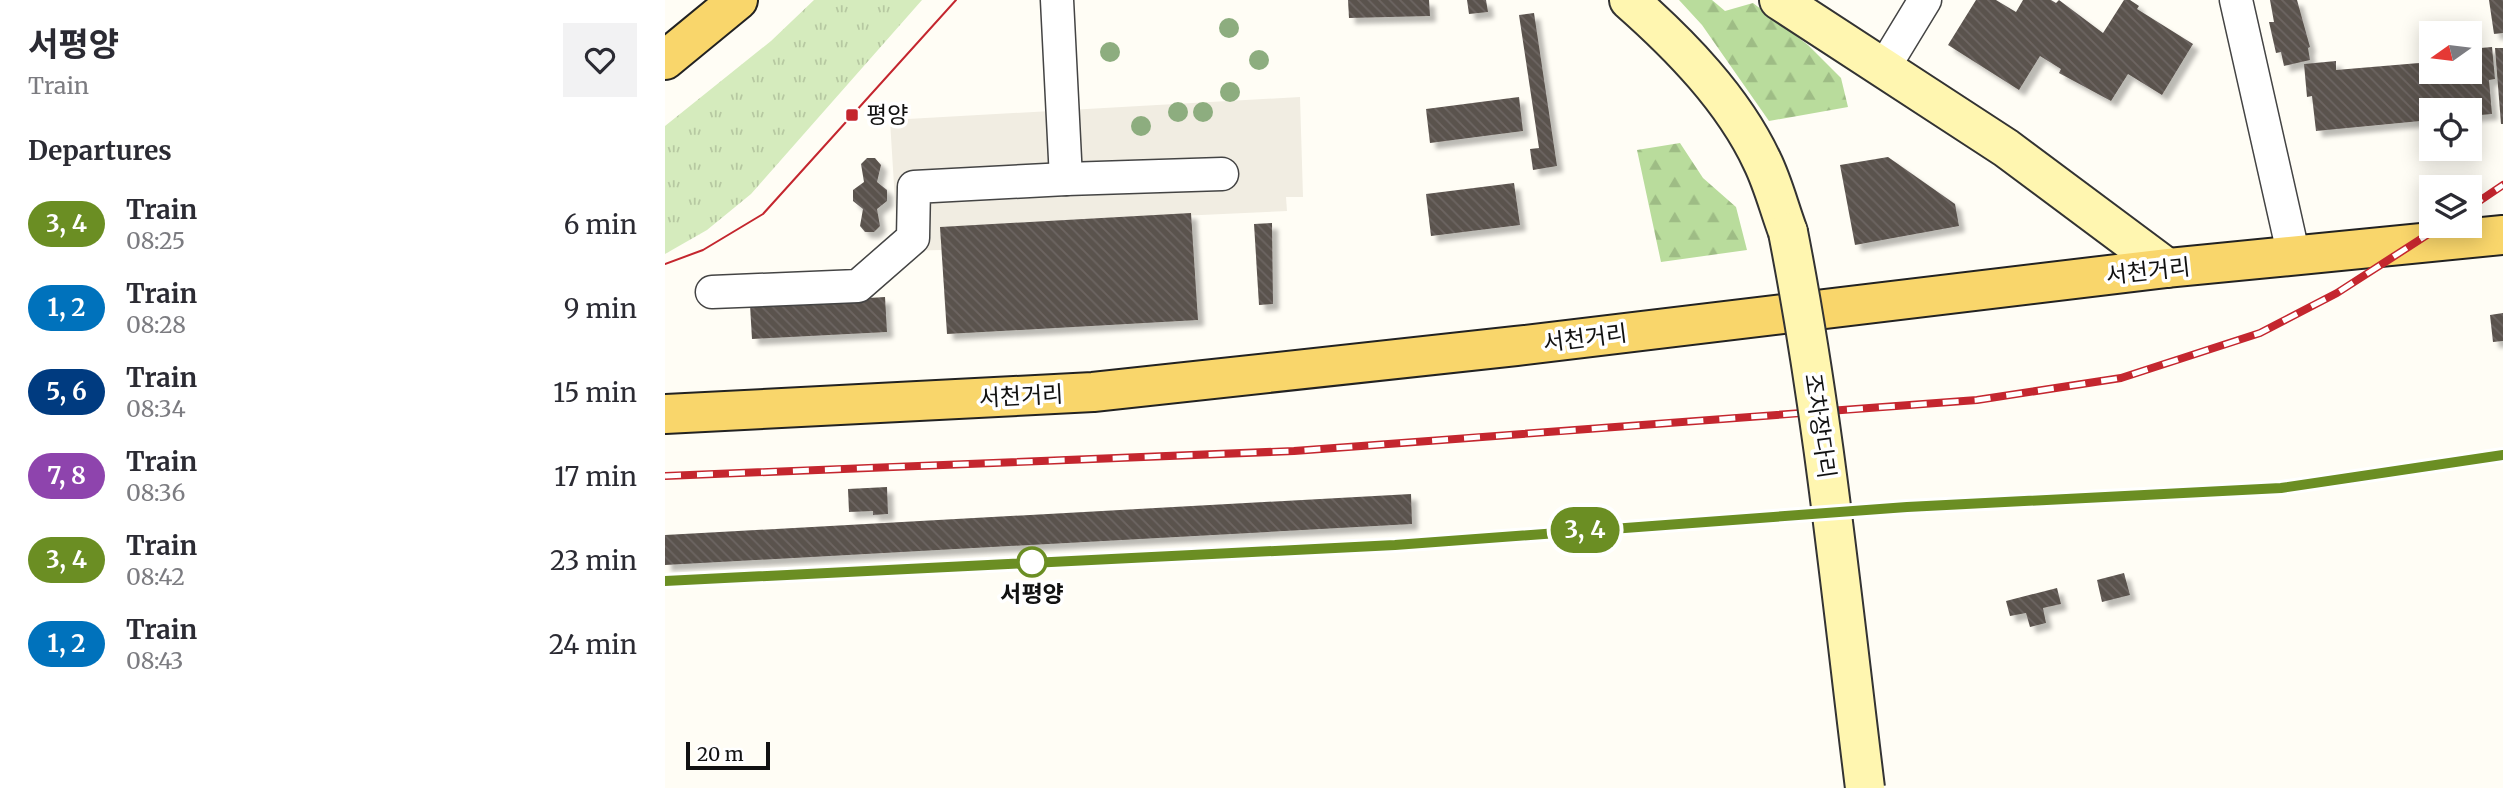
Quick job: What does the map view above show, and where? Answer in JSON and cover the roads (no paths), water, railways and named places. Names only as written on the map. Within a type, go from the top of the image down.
[{"type":"main road","points":[[665,60],[738,0]]},
{"type":"main road","name":"조차장다리","points":[[1629,0],[1654,22],[1716,88],[1762,160],[1788,232],[1823,437],[1865,788]]},
{"type":"main road","points":[[1779,0],[2006,148],[2167,268]]},
{"type":"main road","name":"서천거리","points":[[665,414],[1093,392],[1530,344],[2167,268],[2503,235]]},
{"type":"street","points":[[1057,0],[1066,179]]},
{"type":"street","points":[[1883,69],[1925,0]]},
{"type":"street","points":[[2236,0],[2294,257]]},
{"type":"street","points":[[712,292],[858,286],[913,238],[914,187],[1222,174]]},
{"type":"tram line","points":[[665,264],[703,250],[763,214],[956,0]]},
{"type":"railway","points":[[2482,199],[2503,185]]},
{"type":"railway","points":[[665,476],[1294,451],[1977,400],[2121,378],[2260,333],[2337,293],[2422,238]]},
{"type":"railway","points":[[665,581],[1395,545],[1907,507],[2281,488],[2503,455]]},
{"type":"train","points":[[665,581],[1395,545],[1672,522],[2281,488],[2503,455]]},
{"type":"place","name":"평양","points":[[852,115]]},
{"type":"place","name":"서평양","points":[[1032,562]]}]
